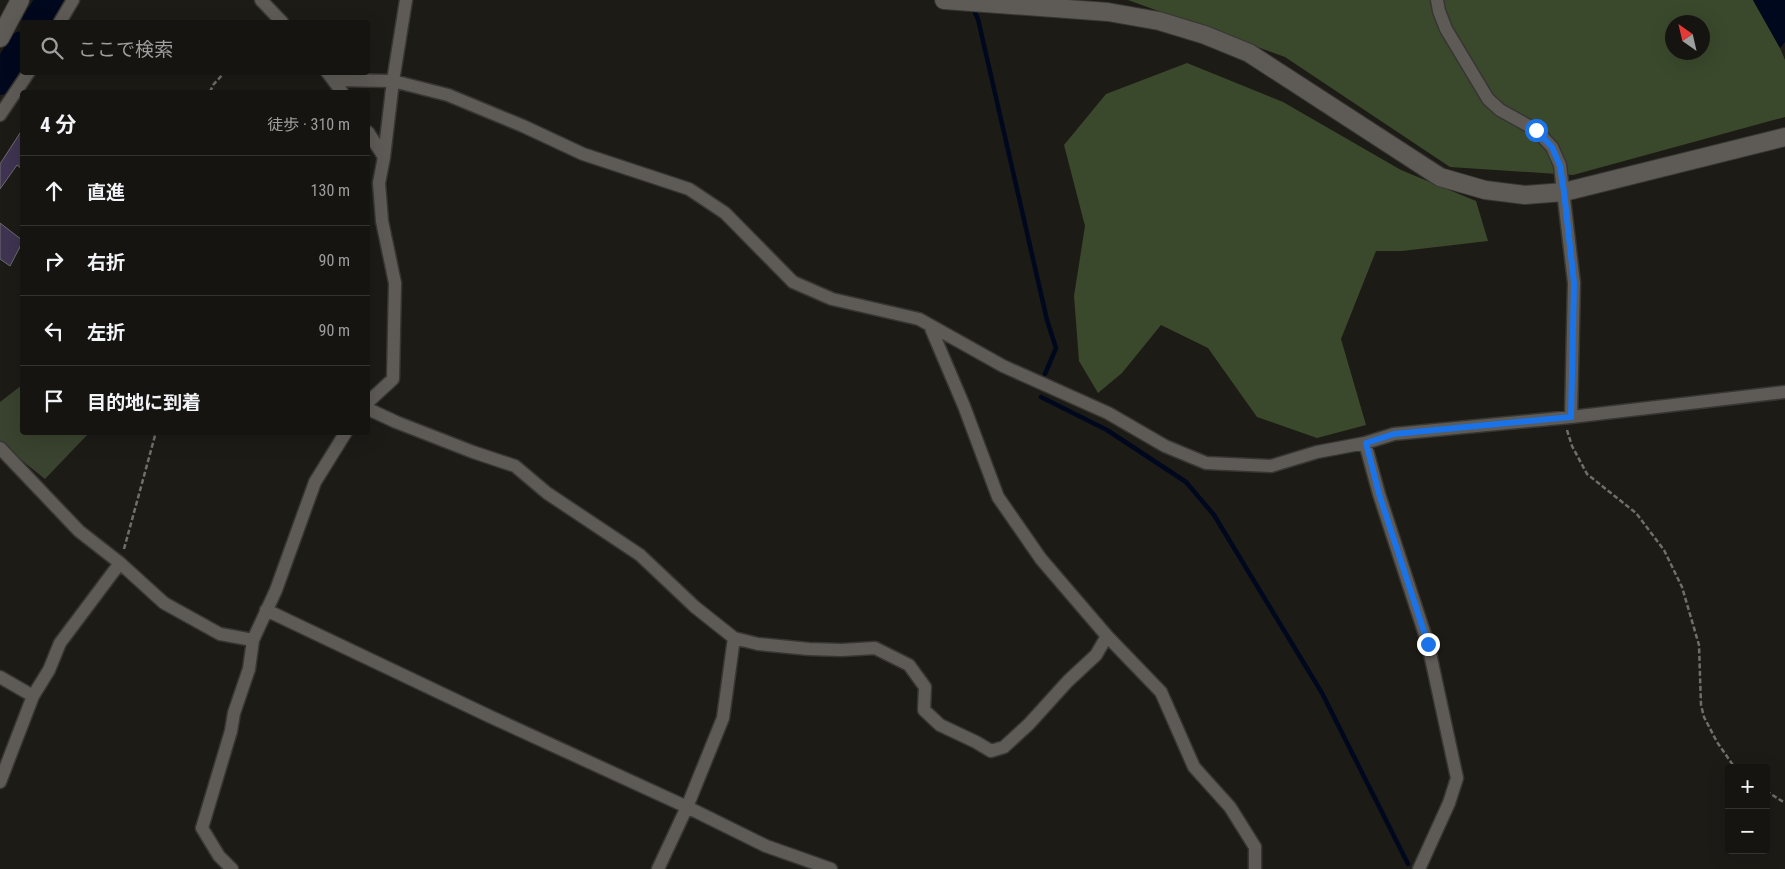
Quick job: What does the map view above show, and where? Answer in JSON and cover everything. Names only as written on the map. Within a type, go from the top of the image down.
[{"type":"street","points":[[0,38],[20,0]]},
{"type":"street","points":[[61,20],[73,0]]},
{"type":"street","points":[[370,400],[393,379],[395,283],[382,221],[378,183],[384,157],[393,81],[406,0]]},
{"type":"street","points":[[944,0],[1108,12],[1159,21],[1196,32],[1249,53],[1440,176],[1485,190],[1524,195],[1564,192],[1785,137]]},
{"type":"street","points":[[1437,0],[1446,29],[1488,99],[1500,110],[1536,130],[1552,147],[1560,166],[1574,283],[1567,417]]},
{"type":"street","points":[[268,3],[281,20]]},
{"type":"street","points":[[0,115],[27,75]]},
{"type":"street","points":[[330,76],[393,81],[448,95],[523,126],[583,154],[689,189],[725,213],[793,282],[832,299],[919,319],[1003,366],[1108,413],[1165,446],[1206,463],[1271,466],[1318,452],[1366,443],[1394,434],[1567,417],[1785,392]]},
{"type":"street","points":[[330,76],[340,90]]},
{"type":"street","points":[[370,135],[384,157]]},
{"type":"street","points":[[930,326],[964,406],[998,497],[1041,559],[1107,636],[1161,692],[1194,767],[1230,807],[1255,847],[1255,869]]},
{"type":"street","points":[[370,410],[472,452],[515,466],[547,493],[640,555],[695,606],[734,638],[758,644],[808,649],[842,650],[875,648],[908,665],[925,687],[924,710],[940,725],[991,751],[1004,747],[1029,724],[1068,681],[1096,655],[1107,636]]},
{"type":"street","points":[[232,869],[219,856],[202,828],[231,731],[234,713],[249,668],[253,640],[276,590],[314,482],[344,435]]},
{"type":"street","points":[[1366,443],[1379,494],[1428,644],[1457,778],[1449,803],[1420,869]]},
{"type":"street","points":[[0,448],[79,531],[120,563],[164,603],[220,634],[253,640]]},
{"type":"street","points":[[0,782],[33,696],[60,644],[120,563]]},
{"type":"street","points":[[266,610],[491,717],[687,807],[766,846],[831,869]]},
{"type":"street","points":[[658,869],[687,807],[723,718],[734,638]]},
{"type":"street","points":[[0,677],[33,696]]},
{"type":"path","points":[[211,90],[222,75]]},
{"type":"path","points":[[1567,417],[1572,446],[1587,474],[1636,513],[1664,550],[1675,572],[1682,587],[1699,645],[1701,705],[1704,717],[1717,742],[1732,764]]},
{"type":"path","points":[[120,563],[155,435]]},
{"type":"path","points":[[1770,794],[1785,803]]},
{"type":"green space","points":[[1128,0],[1753,0],[1785,60],[1785,117],[1573,175],[1450,167],[1285,57]]},
{"type":"green space","points":[[1187,63],[1283,102],[1401,170],[1476,201],[1488,241],[1402,251],[1376,251],[1341,339],[1366,425],[1317,438],[1257,417],[1208,348],[1161,325],[1122,373],[1098,393],[1079,361],[1074,296],[1085,226],[1064,145],[1106,94]]},
{"type":"green space","points":[[20,387],[20,435],[87,435],[45,479],[0,443],[0,402]]},
{"type":"water","points":[[1753,0],[1785,0],[1785,42],[1780,48]]},
{"type":"building","points":[[20,133],[20,167],[17,165],[0,189],[0,164]]},
{"type":"building","points":[[0,223],[20,238],[20,247],[10,266],[0,259]]},
{"type":"waterway","points":[[37,20],[50,0]]},
{"type":"waterway","points":[[972,6],[978,19],[1047,320],[1056,348],[1045,374]]},
{"type":"waterway","points":[[0,81],[20,48]]},
{"type":"waterway","points":[[1041,397],[1107,430],[1186,482],[1214,515],[1322,693],[1408,864]]},
{"type":"route","points":[[1428,644],[1379,494],[1366,443],[1394,434],[1571,417],[1574,283],[1564,192],[1560,166],[1552,147],[1536,130]]}]
